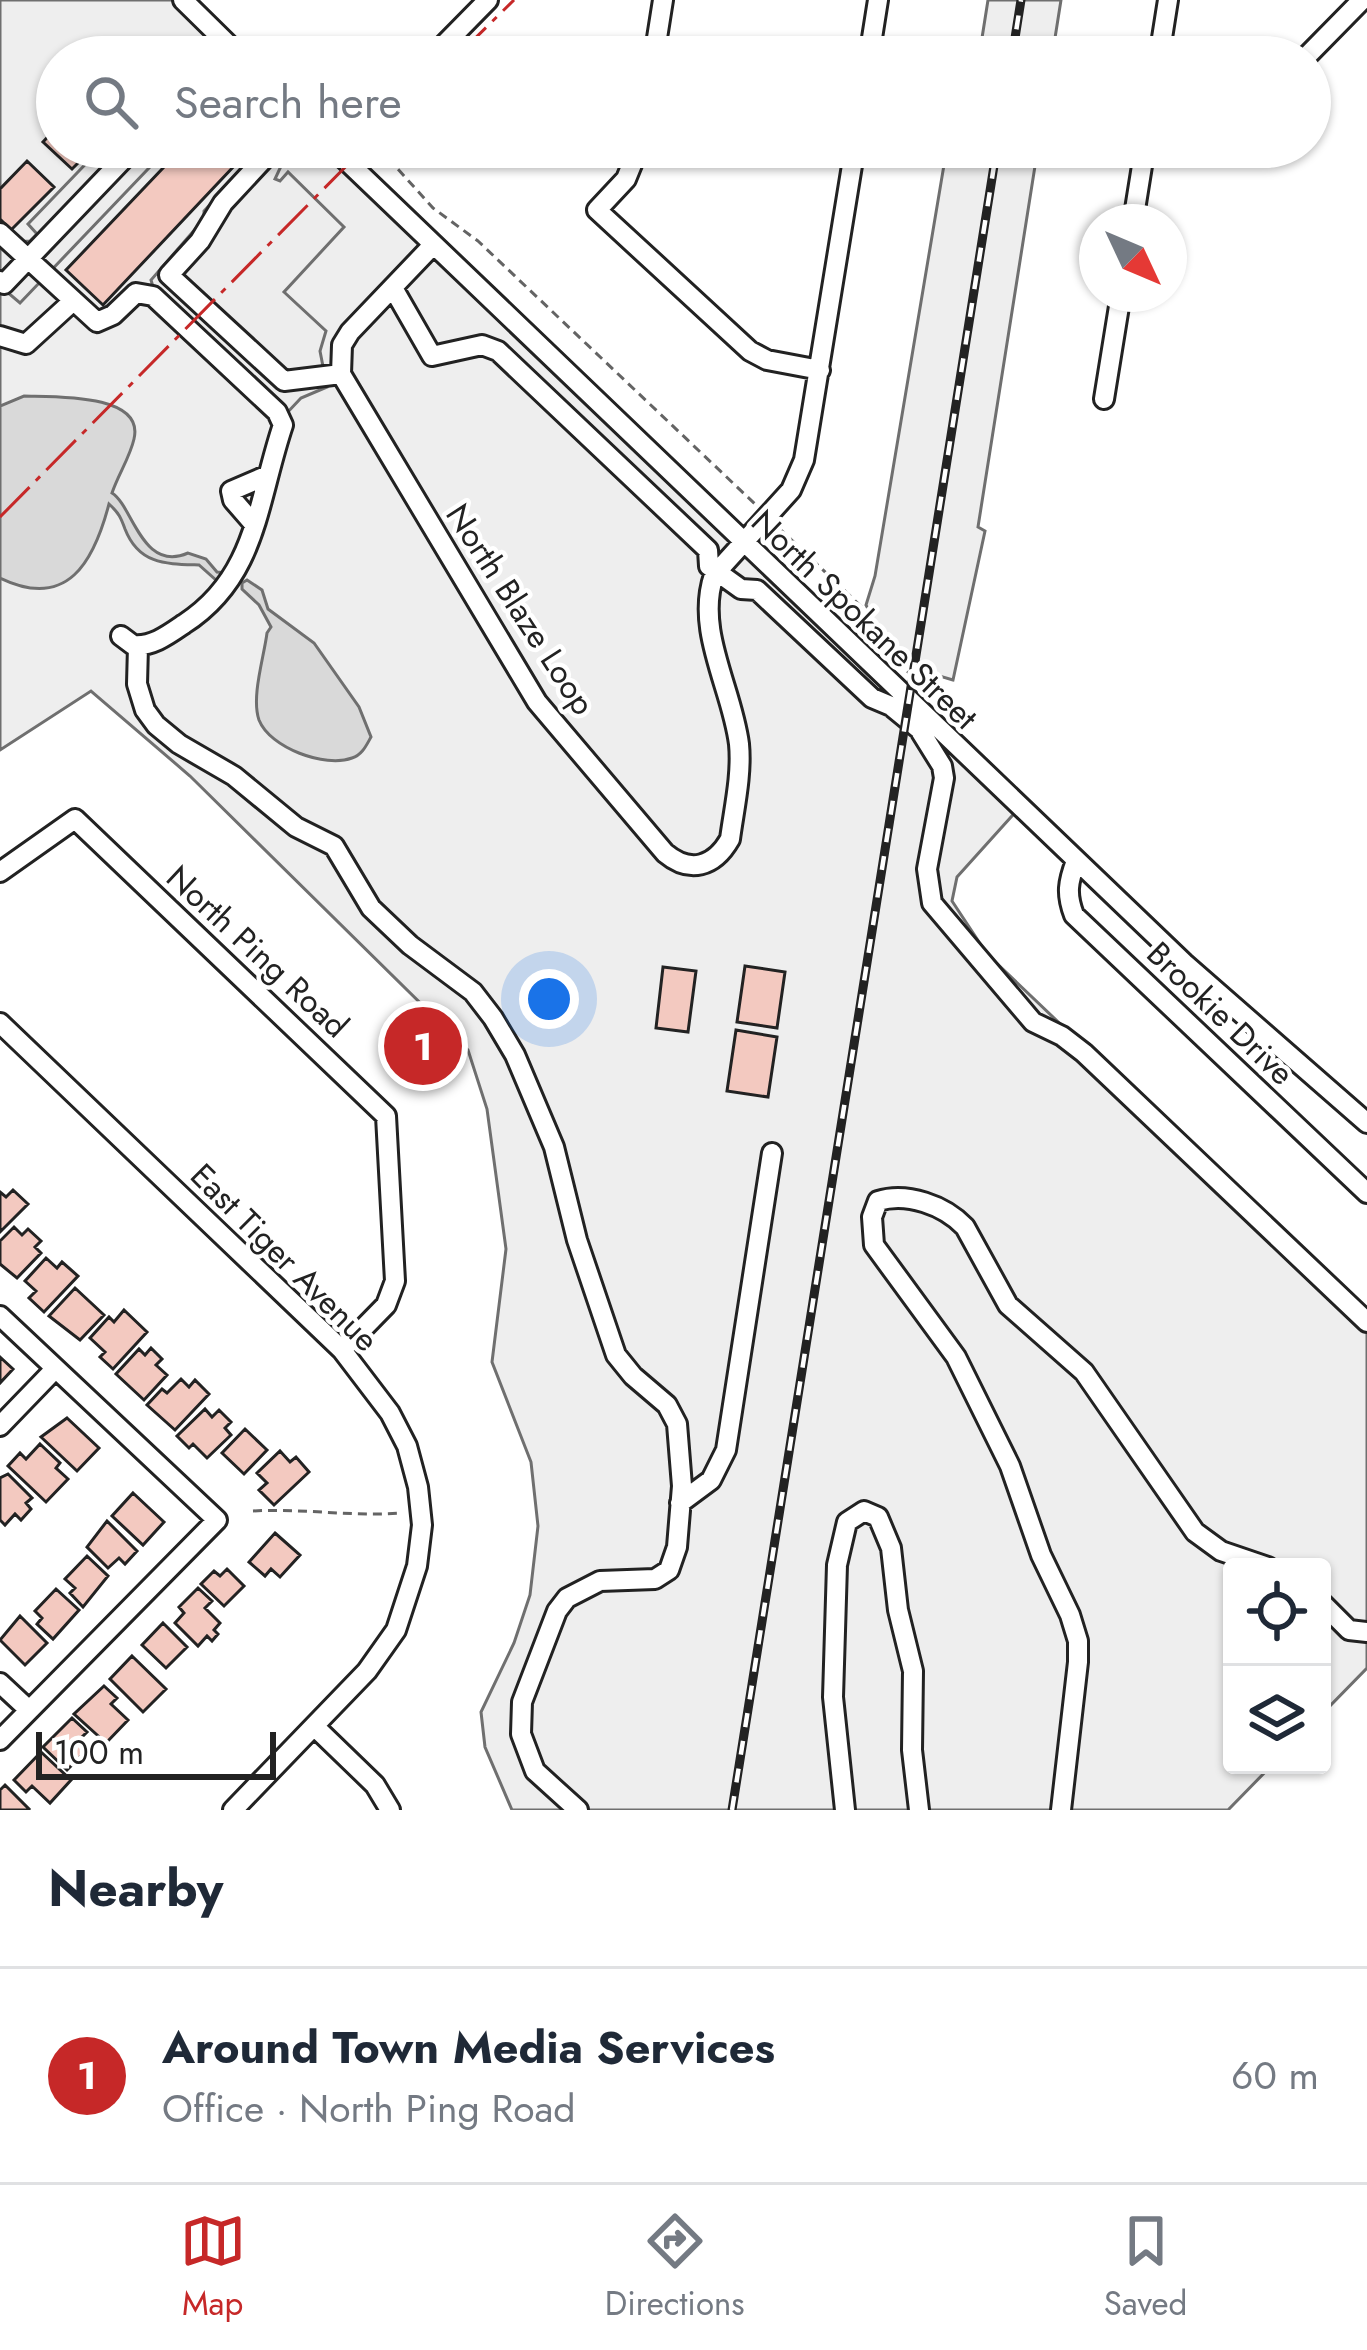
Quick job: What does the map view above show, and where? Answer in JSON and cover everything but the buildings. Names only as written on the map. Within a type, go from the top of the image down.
[{"type":"street","points":[[183,0],[215,36]]},
{"type":"street","points":[[453,36],[488,0]]},
{"type":"street","points":[[657,36],[663,0]]},
{"type":"street","points":[[872,36],[878,0]]},
{"type":"street","points":[[1162,36],[1168,0]]},
{"type":"street","points":[[1327,36],[1362,0]]},
{"type":"street","points":[[0,281],[4,284],[115,168]]},
{"type":"street","points":[[255,168],[223,202],[200,242],[169,275],[284,382],[341,374],[342,345],[433,245]]},
{"type":"street","name":"North Spokane Street","points":[[357,168],[1076,861],[1367,1123]]},
{"type":"street","points":[[630,168],[597,210],[750,351],[767,360],[820,370]]},
{"type":"street","points":[[717,572],[791,490],[804,460],[852,168]]},
{"type":"street","points":[[1135,204],[1141,168]]},
{"type":"street","points":[[0,233],[97,322],[112,316],[136,293],[153,296],[277,412],[283,425],[241,565],[219,599],[160,639],[129,641],[145,710],[179,744],[234,776],[296,827],[334,846],[371,908],[410,945],[473,992],[494,1018],[554,1147],[577,1240],[616,1355],[667,1405],[677,1424],[682,1474],[677,1547],[669,1570],[655,1579],[608,1580],[572,1593],[557,1611],[525,1694],[521,1733],[531,1765],[578,1810]]},
{"type":"street","points":[[393,288],[432,356],[482,345],[498,351],[708,550],[709,566],[741,589],[757,590],[872,698],[899,712],[928,740],[944,778],[930,844],[928,891],[941,916],[1026,1015],[1084,1053],[1367,1322]]},
{"type":"street","points":[[0,336],[26,344],[71,302]]},
{"type":"street","points":[[1104,399],[1118,312]]},
{"type":"street","name":"North Blaze Loop","points":[[341,374],[538,702],[665,854],[694,866],[715,860],[730,839],[740,761],[732,711],[711,638],[710,587],[717,572]]},
{"type":"street","points":[[253,523],[231,491],[266,476]]},
{"type":"street","name":"North Ping Road","points":[[0,872],[75,819],[386,1116],[395,1280],[386,1305],[342,1349]]},
{"type":"street","name":"Brookie Drive","points":[[1076,861],[1067,898],[1074,915],[1367,1193]]},
{"type":"street","name":"East Tiger Avenue","points":[[0,1023],[342,1349],[390,1413],[407,1446],[422,1525],[417,1566],[396,1630],[367,1671],[233,1810]]},
{"type":"street","points":[[680,1504],[711,1480],[726,1450],[772,1153]]},
{"type":"street","points":[[1061,1810],[1078,1641],[1033,1534],[1018,1483],[956,1357],[874,1245],[872,1217],[878,1201],[920,1202],[955,1216],[1008,1305],[1084,1372],[1196,1532],[1221,1551],[1242,1558]]},
{"type":"street","points":[[0,1316],[217,1520],[0,1740]]},
{"type":"street","points":[[0,1426],[55,1369]]},
{"type":"street","points":[[844,1810],[833,1697],[837,1565],[847,1522],[870,1511],[885,1527],[913,1671],[912,1750],[919,1810]]},
{"type":"street","points":[[1331,1612],[1349,1630],[1367,1632]]},
{"type":"street","points":[[0,1683],[29,1710]]},
{"type":"street","points":[[314,1726],[375,1785],[390,1810]]},
{"type":"path","points":[[397,168],[433,208],[478,241],[853,596],[868,613],[877,640],[899,663],[913,676],[940,686],[941,707]]},
{"type":"path","points":[[253,1510],[360,1516],[404,1513]]},
{"type":"shaded area","points":[[0,0],[183,0],[220,36],[36,36],[36,168],[354,168],[1020,807],[957,877],[952,901],[987,954],[1367,1317],[1367,1668],[1331,1705],[1331,1558],[1223,1558],[1223,1774],[1263,1774],[1228,1810],[512,1810],[485,1747],[481,1712],[514,1643],[530,1595],[538,1526],[531,1462],[492,1362],[506,1249],[487,1109],[468,1050],[190,776],[91,691],[0,750]]},
{"type":"shaded area","points":[[988,0],[1061,0],[1055,36],[982,36]]},
{"type":"shaded area","points":[[82,168],[149,168],[20,303],[0,286],[0,226],[17,242],[30,241],[37,234],[28,224]]},
{"type":"shaded area","points":[[244,168],[280,168],[275,179],[280,181],[288,172],[344,227],[284,292],[326,331],[320,351],[327,387],[301,398],[286,414],[154,290],[151,280],[204,219],[204,211]]},
{"type":"shaded area","points":[[943,168],[1035,168],[978,527],[985,531],[953,680],[902,657],[879,633],[866,605],[875,576]]},
{"type":"shaded area","points":[[24,396],[94,401],[126,413],[134,424],[134,439],[112,493],[149,546],[172,557],[188,553],[206,559],[217,572],[228,573],[226,580],[216,580],[199,565],[165,563],[146,556],[109,504],[95,544],[74,575],[44,588],[0,578],[0,406]]},
{"type":"shaded area","points":[[247,580],[262,590],[268,609],[314,643],[359,707],[371,737],[355,757],[314,758],[286,747],[265,730],[256,700],[271,627],[259,605],[242,589]]},
{"type":"railway","points":[[1015,36],[1021,0]]},
{"type":"railway","points":[[732,1810],[994,168]]},
{"type":"power","points":[[477,36],[514,0]]},
{"type":"power","points":[[0,517],[344,168]]},
{"type":"place","name":"Around Town Media Services","points":[[423,1046]]}]
